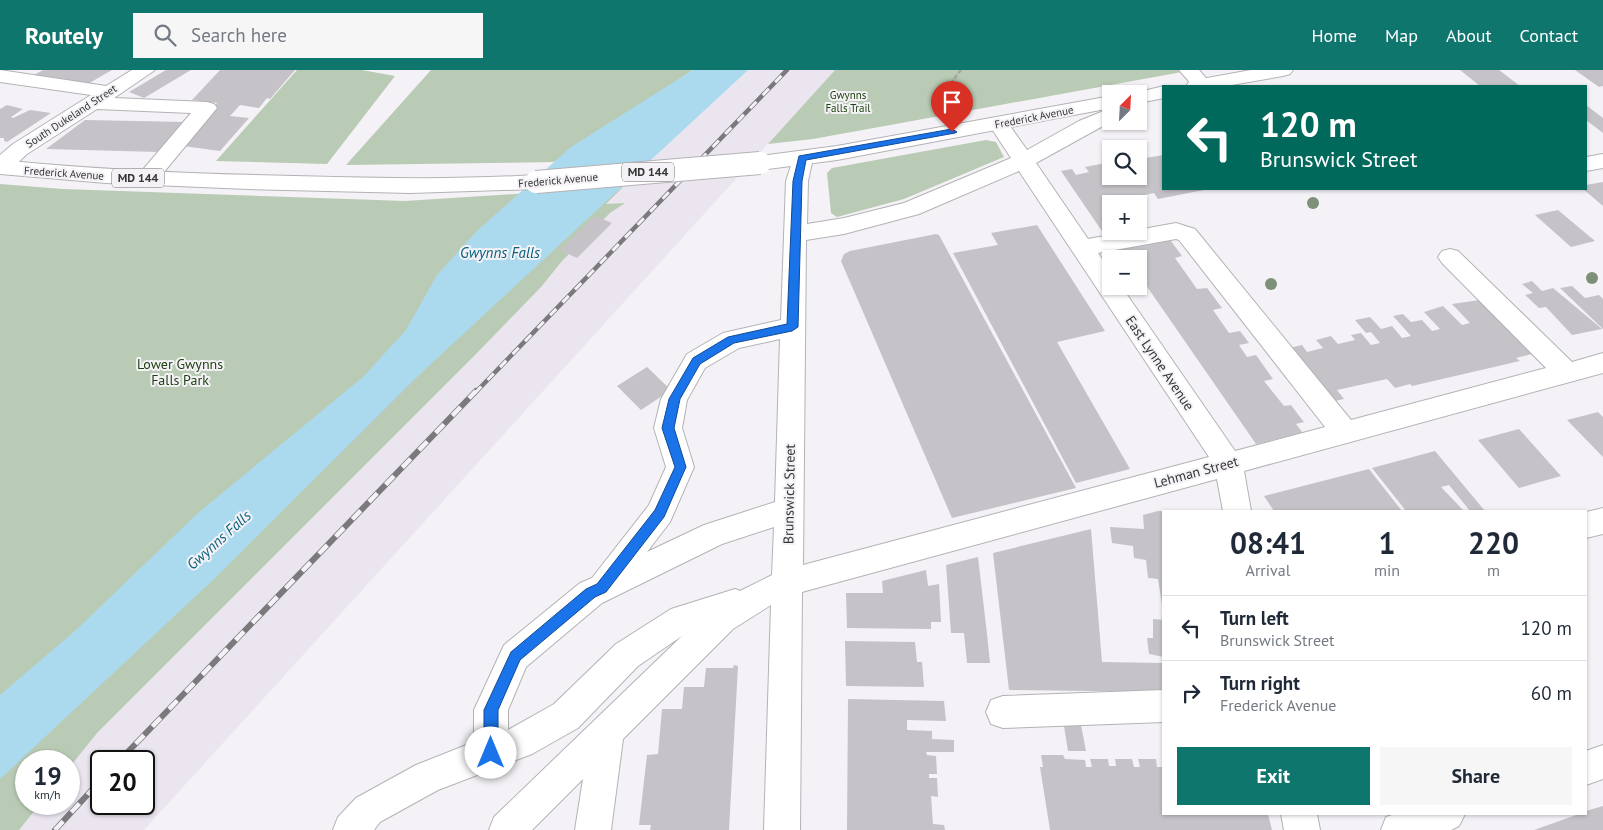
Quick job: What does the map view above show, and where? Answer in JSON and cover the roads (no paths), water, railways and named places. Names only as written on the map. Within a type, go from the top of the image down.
[{"type":"street","name":"South Dukeland Street","points":[[0,167],[20,149],[145,70]]},
{"type":"street","points":[[1190,70],[1198,85]]},
{"type":"street","points":[[1204,85],[1283,70]]},
{"type":"street","points":[[0,76],[29,74],[109,92]]},
{"type":"street","points":[[1148,95],[1162,93]]},
{"type":"street","points":[[1148,98],[1162,93]]},
{"type":"street","points":[[90,103],[207,108],[146,179]]},
{"type":"street","name":"Frederick Avenue","points":[[0,167],[146,179],[382,186],[482,186],[802,158],[1102,104]]},
{"type":"street","name":"Frederick Avenue","points":[[795,234],[844,226],[911,209],[1023,161],[1086,124],[1102,118]]},
{"type":"street","name":"East Lynne Avenue","points":[[998,123],[1228,463],[1237,510]]},
{"type":"street","name":"Brunswick Street","points":[[782,830],[789,582],[792,327],[797,181],[802,158]]},
{"type":"street","points":[[1587,164],[1603,161]]},
{"type":"street","points":[[1082,248],[1176,231],[1187,234],[1346,433]]},
{"type":"street","points":[[1450,257],[1567,373]]},
{"type":"street","points":[[601,588],[660,513],[680,467],[668,428],[674,399],[696,361],[732,340],[792,327]]},
{"type":"street","name":"Lehman Street","points":[[758,596],[789,582],[1603,363]]},
{"type":"street","points":[[491,753],[491,710],[515,656],[591,593],[714,534],[789,510]]},
{"type":"street","points":[[1587,525],[1603,520]]},
{"type":"street","points":[[507,830],[607,734],[722,619],[758,596]]},
{"type":"street","points":[[351,830],[368,810],[428,777],[520,742],[566,716],[627,654],[682,619],[758,596]]},
{"type":"street","points":[[1003,712],[1162,706]]},
{"type":"street","points":[[593,830],[607,734]]},
{"type":"street","points":[[1587,768],[1603,762]]},
{"type":"street","points":[[1298,815],[1302,830]]},
{"type":"street","points":[[1398,830],[1444,815]]},
{"type":"water","name":"Gwynns Falls","points":[[693,70],[748,70],[418,376],[213,580],[31,750],[15,750],[15,765],[0,779],[0,695],[76,630],[198,513],[363,377],[406,330],[437,275],[477,231],[571,147]]},
{"type":"railway","points":[[475,393],[787,70]]},
{"type":"railway","points":[[130,750],[476,391]]},
{"type":"railway","points":[[55,830],[90,792]]},
{"type":"park label","name":"Gwynns Falls Trail","points":[[848,101]]},
{"type":"park label","name":"Lower Gwynns Falls Park","points":[[180,372]]}]
